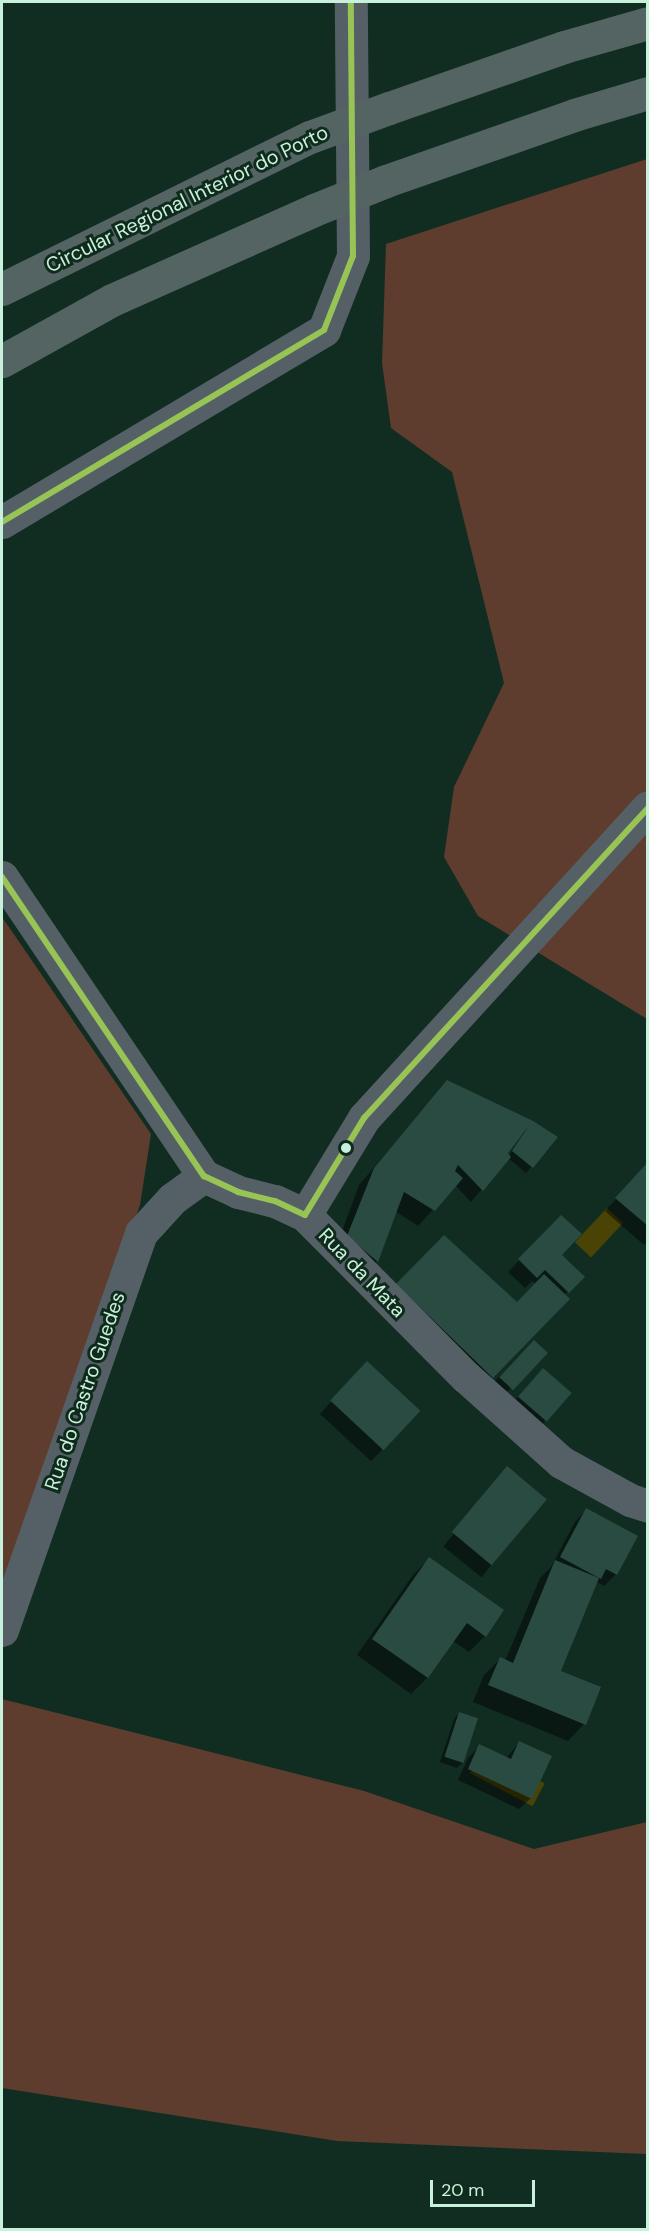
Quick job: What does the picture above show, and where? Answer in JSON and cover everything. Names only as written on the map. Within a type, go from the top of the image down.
[{"type":"highway","name":"Circular Regional Interior do Porto","points":[[2,290],[310,137],[564,47],[648,23]]},
{"type":"highway","points":[[2,361],[112,300],[314,210],[386,181],[574,115],[648,93]]},
{"type":"street","points":[[2,522],[324,330],[353,256],[351,2]]},
{"type":"street","points":[[305,1215],[364,1118],[648,807]]},
{"type":"street","points":[[2,877],[204,1176]]},
{"type":"street","name":"Rua da Mata","points":[[204,1176],[238,1192],[275,1202],[305,1215],[466,1377],[561,1462],[630,1500],[648,1506]]},
{"type":"street","name":"Rua do Castro Guedes","points":[[2,1630],[141,1233],[172,1199],[204,1176]]},
{"type":"shaded area","points":[[647,159],[647,1019],[478,916],[444,857],[454,787],[504,683],[452,472],[391,428],[382,363],[386,244]]},
{"type":"shaded area","points":[[2,917],[151,1134],[140,1205],[2,1588]]},
{"type":"shaded area","points":[[607,1208],[623,1223],[591,1257],[575,1242]]},
{"type":"shaded area","points":[[2,1699],[364,1791],[534,1849],[647,1822],[647,2154],[337,2141],[2,2088]]},
{"type":"shaded area","points":[[482,1750],[545,1783],[532,1806],[470,1773]]},
{"type":"building","points":[[447,1080],[533,1121],[558,1137],[533,1168],[512,1151],[528,1127],[508,1153],[511,1157],[483,1191],[458,1165],[455,1171],[463,1178],[435,1211],[404,1192],[378,1262],[347,1236],[374,1168]]},
{"type":"building","points":[[648,1162],[648,1226],[615,1198]]},
{"type":"building","points":[[561,1215],[582,1234],[562,1255],[585,1277],[569,1293],[545,1270],[537,1278],[518,1259]]},
{"type":"building","points":[[444,1235],[517,1302],[544,1274],[570,1299],[493,1378],[396,1284]]},
{"type":"building","points":[[534,1340],[548,1353],[513,1390],[499,1377]]},
{"type":"building","points":[[367,1361],[420,1411],[384,1450],[330,1400]]},
{"type":"building","points":[[543,1368],[572,1393],[547,1422],[518,1397]]},
{"type":"building","points":[[507,1466],[547,1499],[492,1565],[452,1532]]},
{"type":"building","points":[[586,1508],[638,1536],[617,1575],[606,1569],[601,1579],[560,1557]]},
{"type":"building","points":[[429,1557],[504,1610],[486,1637],[467,1623],[428,1678],[372,1639]]},
{"type":"building","points":[[555,1560],[599,1578],[561,1671],[601,1687],[586,1725],[488,1685],[500,1657],[513,1663]]},
{"type":"building","points":[[459,1712],[478,1718],[463,1763],[444,1757]]},
{"type":"building","points":[[519,1741],[552,1756],[532,1799],[468,1769],[479,1744],[511,1759]]},
{"type":"transit line","points":[[2,522],[324,330],[353,256],[351,2]]},
{"type":"transit line","points":[[305,1215],[364,1118],[648,808]]},
{"type":"transit line","points":[[2,877],[204,1176],[238,1192],[275,1201],[305,1215]]}]
